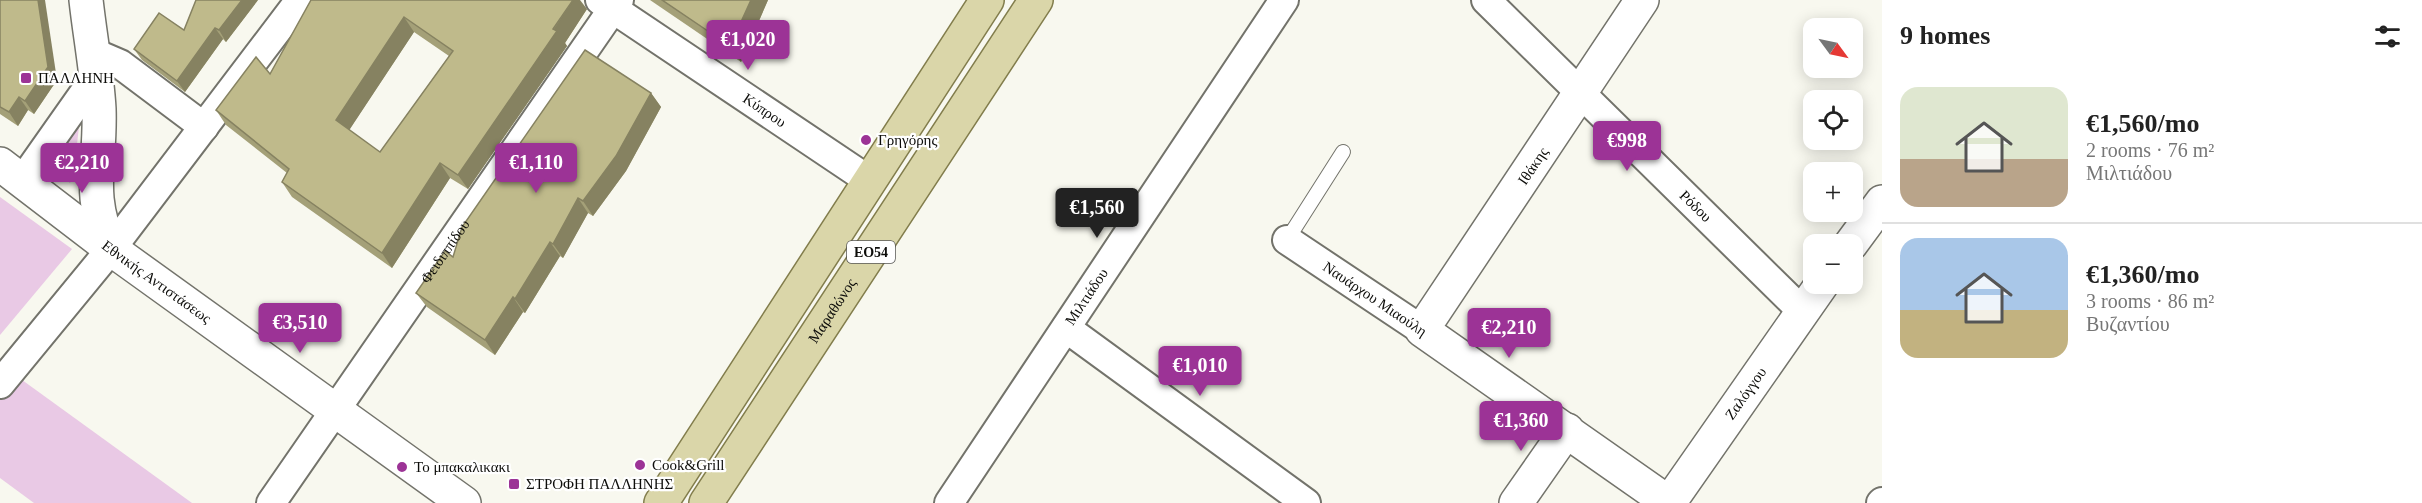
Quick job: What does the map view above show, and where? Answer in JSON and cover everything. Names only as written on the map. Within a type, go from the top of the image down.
[{"type":"main road","name":"ΕΟ54","points":[[661,503],[987,0]]},
{"type":"main road","name":"Μαραθώνος","points":[[706,503],[1036,0]]},
{"type":"street","points":[[86,0],[99,130],[95,192],[101,225],[111,249]]},
{"type":"street","points":[[0,384],[111,249],[300,0]]},
{"type":"street","name":"Μιλτιάδου","points":[[950,503],[1284,0]]},
{"type":"street","name":"Ρόδου","points":[[1486,0],[1802,311]]},
{"type":"street","name":"Ιθάκης","points":[[1422,330],[1642,0]]},
{"type":"street","name":"Κύπρου","points":[[611,3],[870,181]]},
{"type":"street","name":"Φειδιππίδου","points":[[271,503],[611,3]]},
{"type":"street","points":[[94,64],[120,64],[204,127]]},
{"type":"street","points":[[11,172],[94,64]]},
{"type":"street","name":"Εθνικής Αντιστάσεως","points":[[11,172],[111,249],[464,503]]},
{"type":"street","points":[[1858,234],[1882,202]]},
{"type":"street","name":"Ναυάρχου Μιαούλη","points":[[1287,240],[1568,430],[1669,503]]},
{"type":"street","name":"Ζαλόγγου","points":[[1669,503],[1815,294]]},
{"type":"street","points":[[1066,328],[1306,503]]},
{"type":"street","points":[[1516,503],[1568,430]]},
{"type":"lane","points":[[1287,240],[1343,152]]},
{"type":"shaded area","points":[[79,127],[73,178],[70,183],[53,170]]},
{"type":"shaded area","points":[[0,197],[72,249],[0,335]]},
{"type":"shaded area","points":[[0,364],[192,503],[34,503],[0,478]]},
{"type":"building","points":[[0,0],[38,0],[48,67],[25,101],[19,97],[9,112],[0,107]]},
{"type":"building","points":[[196,0],[242,0],[219,30],[215,28],[177,81],[134,49],[159,13],[184,30]]},
{"type":"building","points":[[311,0],[573,0],[553,29],[557,31],[458,175],[440,163],[382,253],[282,182],[289,169],[216,110],[256,57],[270,74]],"holes":[[[404,17],[453,51],[380,152],[336,120]]]},
{"type":"building","points":[[662,0],[751,0],[730,46]]},
{"type":"building","points":[[585,50],[651,93],[616,156],[583,201],[578,198],[553,244],[550,242],[515,299],[513,297],[485,340],[416,293],[445,251],[453,257],[462,227]]},
{"type":"place","name":"ΠΑΛΛΗΝΗ","points":[[26,78]]},
{"type":"place","name":"Γρηγόρης","points":[[866,140]]},
{"type":"place","name":"Cook&Grill","points":[[640,465]]},
{"type":"place","name":"Το μπακαλικακι","points":[[402,467]]},
{"type":"place","name":"ΣΤΡΟΦΗ ΠΑΛΛΗΝΗΣ","points":[[514,484]]}]
